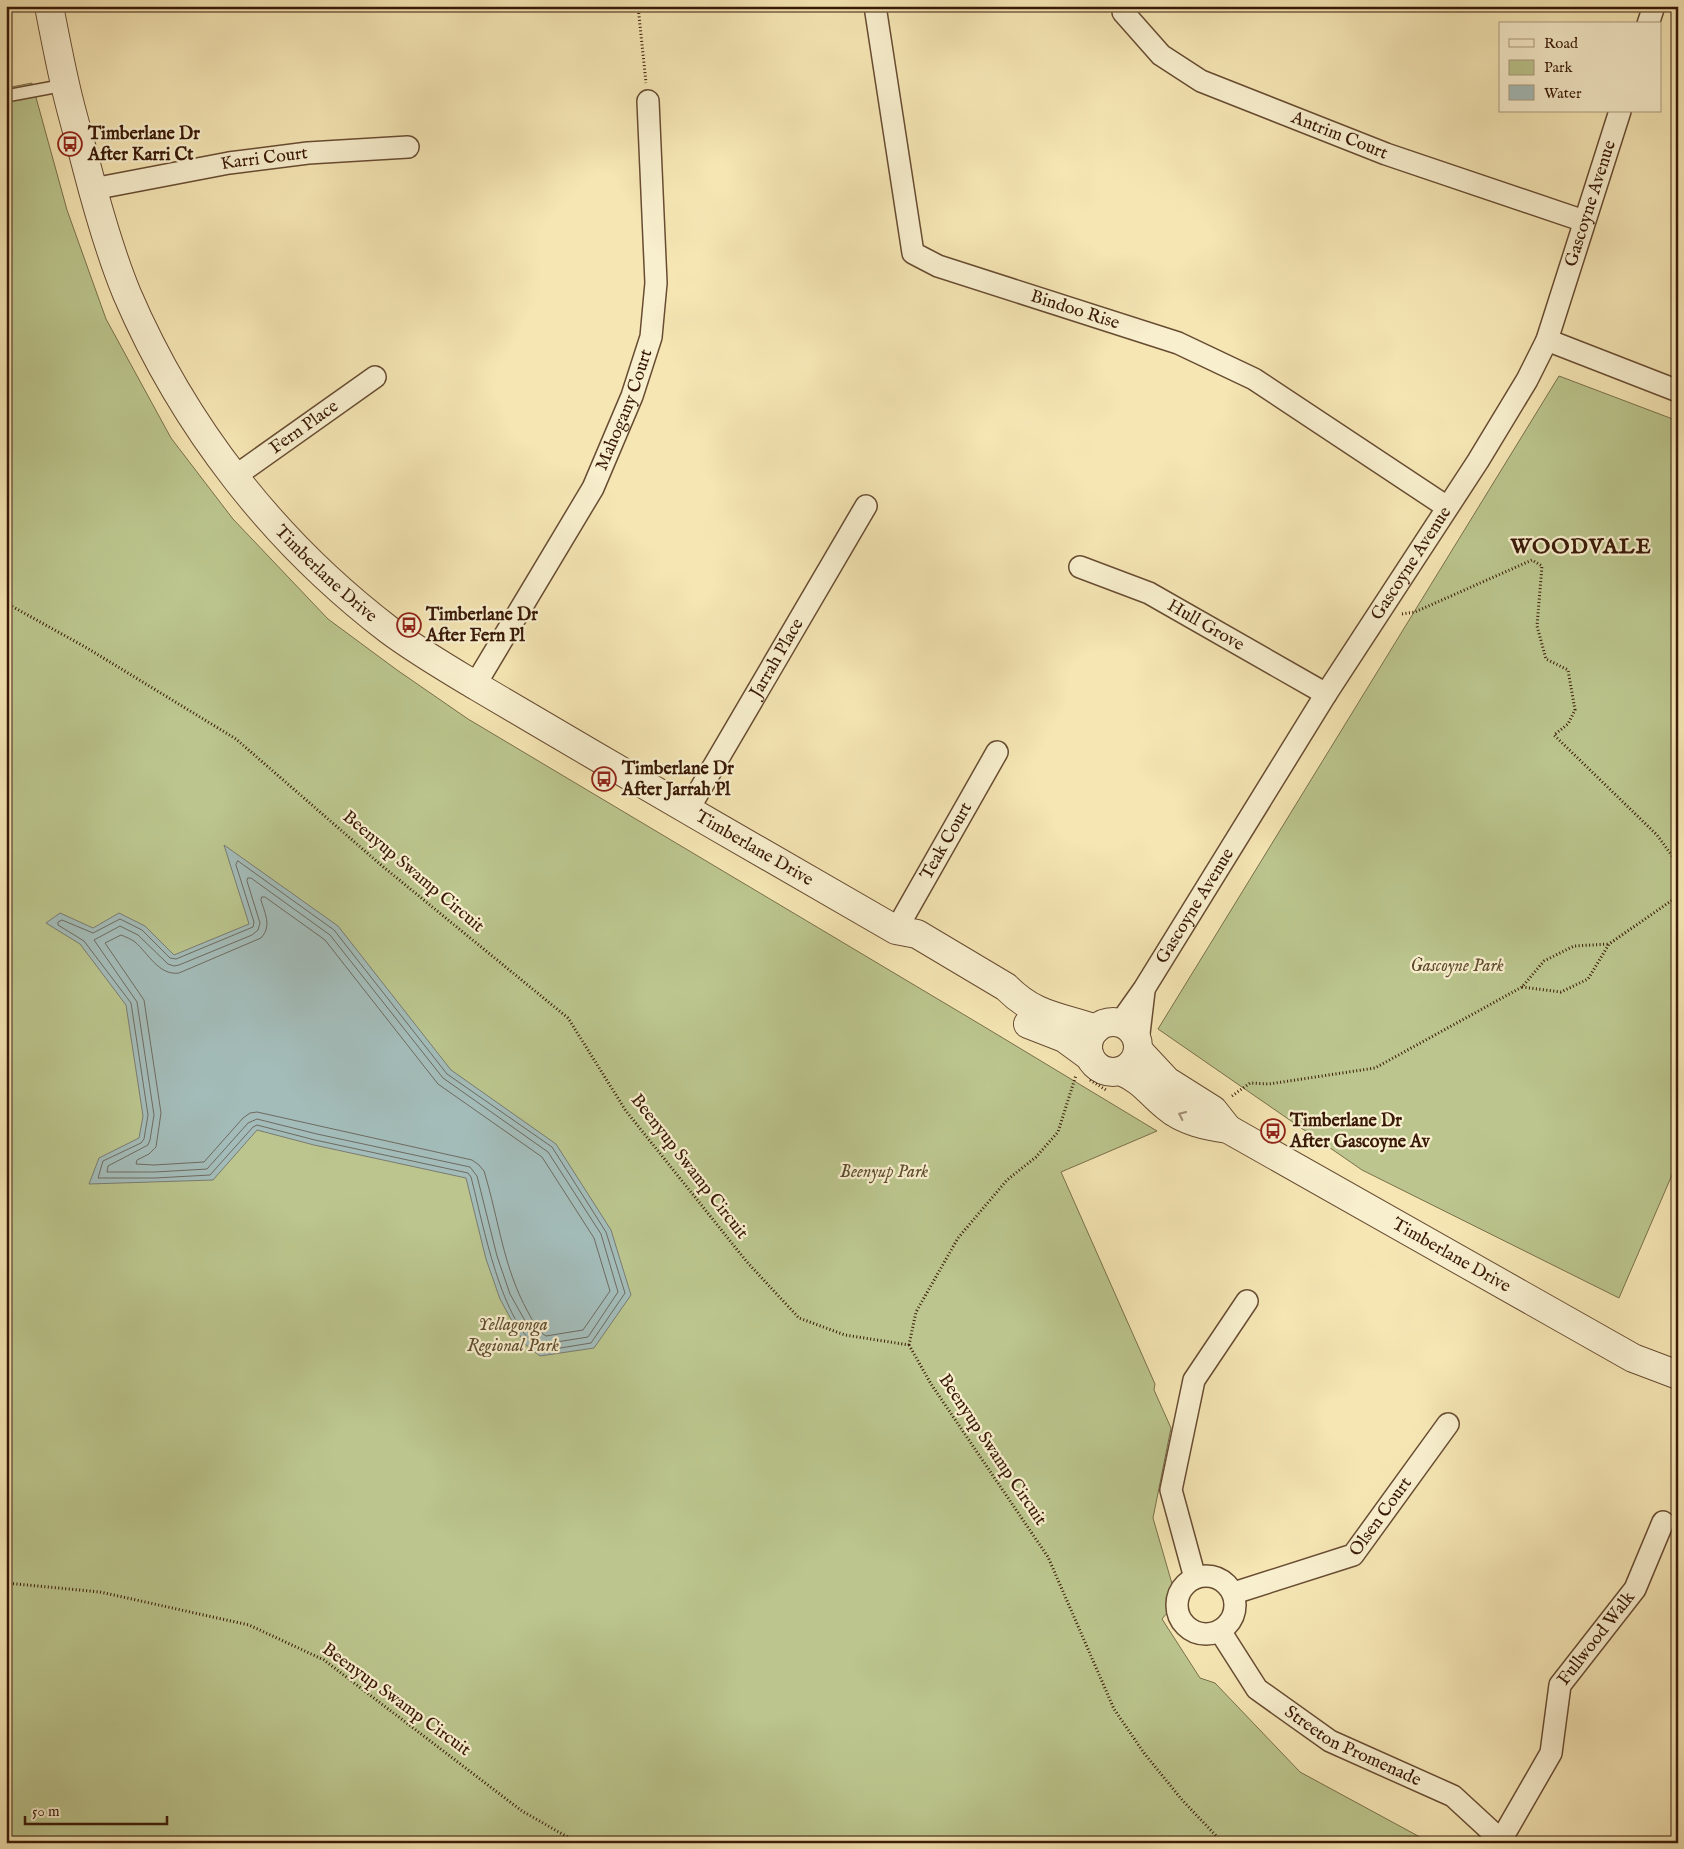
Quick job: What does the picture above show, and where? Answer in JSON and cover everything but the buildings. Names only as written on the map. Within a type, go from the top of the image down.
[{"type":"street","name":"Timberlane Drive","points":[[49,6],[65,85],[105,234],[127,292],[148,339],[167,376],[188,410],[234,477],[262,512],[296,548],[343,592],[390,631],[437,663],[896,930],[917,934],[1006,986],[1016,997],[1033,1009],[1050,1016],[1069,1019],[1123,1036],[1167,1081],[1213,1110],[1228,1129]]},
{"type":"street","name":"Bindoo Rise","points":[[875,6],[913,252],[938,266],[1178,343],[1254,379],[1447,506]]},
{"type":"street","name":"Antrim Court","points":[[1123,6],[1123,12],[1161,55],[1201,81],[1386,154],[1584,221]]},
{"type":"street","points":[[1649,22],[1654,6]]},
{"type":"street","name":"Mahogany Court","points":[[475,685],[593,488],[632,396],[651,337],[656,283],[648,101]]},
{"type":"street","name":"Gascoyne Avenue","points":[[1123,1036],[1144,989],[1326,694],[1501,426],[1527,380],[1547,340],[1620,112]]},
{"type":"street","name":"Karri Court","points":[[93,190],[239,162],[308,153],[408,147]]},
{"type":"street","points":[[1547,340],[1678,391]]},
{"type":"street","name":"Fern Place","points":[[234,477],[376,377]]},
{"type":"street","name":"Jarrah Place","points":[[688,810],[866,506]]},
{"type":"street","name":"Hull Grove","points":[[1080,567],[1149,593],[1326,694]]},
{"type":"street","name":"Teak Court","points":[[896,930],[997,752]]},
{"type":"street","name":"Timberlane Drive","points":[[896,930],[906,947],[996,1000],[1005,1010],[1025,1023],[1064,1038],[1084,1065],[1106,1072],[1121,1071],[1138,1080],[1172,1111],[1206,1126],[1228,1129],[1633,1358],[1678,1375]]},
{"type":"street","points":[[1084,1065],[1089,1042],[1123,1036],[1133,1064],[1121,1071]]},
{"type":"street","points":[[1194,1578],[1171,1490],[1194,1380],[1247,1302]]},
{"type":"street","name":"Olsen Court","points":[[1234,1593],[1353,1555],[1448,1424]]},
{"type":"street","name":"Fullwood Walk","points":[[1503,1841],[1551,1753],[1560,1685],[1635,1589],[1663,1522]]},
{"type":"street","points":[[1215,1576],[1224,1581],[1234,1593],[1235,1613],[1230,1622],[1220,1631],[1200,1634],[1190,1630],[1178,1614],[1179,1594],[1184,1585],[1194,1578],[1215,1576]]},
{"type":"street","name":"Streeton Promenade","points":[[1220,1631],[1257,1689],[1330,1741],[1453,1796],[1503,1841]]},
{"type":"lane","points":[[6,96],[65,85]]},
{"type":"path","points":[[638,6],[648,101]]},
{"type":"path","points":[[1382,607],[1397,614],[1415,612],[1532,560],[1542,566],[1537,626],[1546,659],[1568,670],[1575,710],[1568,724],[1554,734],[1657,835],[1678,864]]},
{"type":"path","name":"Beenyup Swamp Circuit","points":[[6,603],[87,648],[236,739],[381,865],[568,1018],[626,1112],[747,1262],[799,1318],[845,1335],[909,1345],[931,1384],[1048,1558],[1114,1709],[1150,1760],[1183,1801],[1223,1843]]},
{"type":"path","points":[[1522,987],[1561,992],[1588,979],[1609,944],[1678,896]]},
{"type":"path","points":[[1225,1102],[1250,1083],[1269,1084],[1375,1068],[1522,987],[1544,961],[1574,946],[1609,944]]},
{"type":"path","points":[[909,1345],[916,1312],[958,1238],[1007,1180],[1036,1156],[1058,1132],[1084,1065]]},
{"type":"path","name":"Beenyup Swamp Circuit","points":[[6,1583],[100,1592],[249,1625],[324,1660],[522,1811],[578,1843]]},
{"type":"green space","name":"Yellagonga Regional Park","points":[[32,83],[67,210],[106,319],[171,438],[233,519],[328,619],[468,719],[1157,1131],[1061,1172],[1155,1384],[1154,1390],[1171,1428],[1153,1518],[1177,1601],[1162,1619],[1200,1678],[1215,1683],[1300,1772],[1431,1843],[6,1843],[6,88]]},
{"type":"green space","name":"Gascoyne Park","points":[[1559,376],[1678,421],[1678,1161],[1619,1298],[1362,1170],[1158,1029]]},
{"type":"water","points":[[224,845],[338,926],[451,1070],[556,1144],[611,1230],[631,1295],[594,1348],[540,1356],[524,1343],[500,1299],[486,1259],[466,1178],[314,1145],[257,1130],[213,1180],[89,1184],[99,1158],[139,1138],[143,1116],[126,1005],[80,944],[46,923],[60,913],[93,928],[119,913],[145,926],[174,955],[249,924]]},
{"type":"place","name":"Timberlane Dr After Karri Ct","points":[[70,144]]},
{"type":"place","name":"Timberlane Dr After Fern Pl","points":[[409,625]]},
{"type":"place","name":"Timberlane Dr After Jarrah Pl","points":[[604,779]]},
{"type":"place","name":"Timberlane Dr After Gascoyne Av","points":[[1273,1131]]},
{"type":"district","name":"WOODVALE","points":[[1581,547]]},
{"type":"park label","name":"Beenyup Park","points":[[884,1172]]}]
